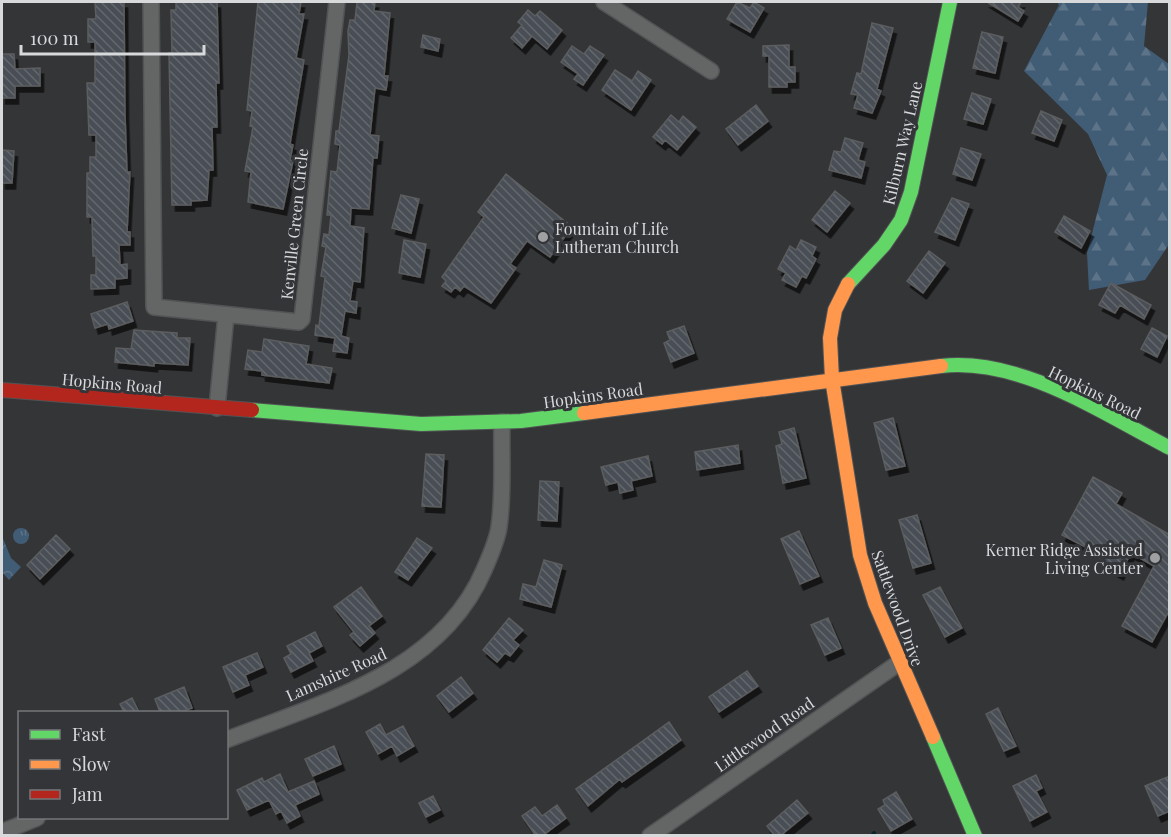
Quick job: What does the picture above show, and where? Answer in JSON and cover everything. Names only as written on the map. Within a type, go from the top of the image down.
[{"type":"main road","name":"Kilburn Way Lane","points":[[832,379],[830,338],[835,309],[850,280],[884,245],[901,220],[911,192],[945,14],[950,2]]},
{"type":"main road","name":"Hopkins Road","points":[[2,390],[421,424],[502,422],[951,365],[1000,369],[1044,384],[1170,448]]},
{"type":"main road","name":"Sattlewood Drive","points":[[832,379],[860,555],[875,603],[975,836]]},
{"type":"street","name":"Kenville Green Circle","points":[[151,2],[154,307],[299,322],[302,319],[337,2]]},
{"type":"street","points":[[604,2],[711,71]]},
{"type":"street","points":[[217,408],[226,315]]},
{"type":"street","name":"Lamshire Road","points":[[228,739],[376,680],[402,664],[446,629],[477,586],[499,527],[502,422]]},
{"type":"street","name":"Littlewood Road","points":[[650,836],[900,662]]},
{"type":"street","points":[[2,832],[34,819]]},
{"type":"green space","points":[[1057,2],[1148,2],[1144,46],[1169,64],[1170,243],[1145,280],[1089,290],[1087,253],[1107,175],[1088,134],[1024,71],[1059,5]]},
{"type":"green space","points":[[18,528],[24,528],[29,536],[27,542],[18,544],[13,539],[13,533]]},
{"type":"green space","points":[[2,536],[11,558],[21,567],[9,580],[2,572]]},
{"type":"building","points":[[95,2],[124,2],[127,172],[130,172],[127,232],[130,232],[130,245],[119,245],[120,265],[127,264],[127,278],[115,279],[115,288],[91,289],[91,275],[96,275],[96,256],[93,256],[92,217],[87,217],[87,173],[90,173],[90,157],[96,157],[96,135],[89,135],[87,83],[95,83],[95,42],[88,42],[88,19],[96,19]]},
{"type":"building","points":[[176,2],[217,2],[219,83],[216,83],[217,127],[212,127],[213,170],[209,170],[207,200],[191,201],[191,205],[172,205],[169,53],[172,53],[171,10],[176,10]]},
{"type":"building","points":[[258,2],[301,2],[299,14],[304,14],[296,58],[304,60],[290,144],[293,145],[290,160],[293,161],[283,209],[248,202],[251,172],[245,171],[253,127],[250,126],[252,111],[247,110]]},
{"type":"building","points":[[357,2],[375,2],[374,11],[390,13],[384,76],[388,76],[386,90],[375,88],[370,135],[379,136],[377,158],[373,158],[369,209],[351,208],[350,226],[364,228],[360,282],[353,281],[350,301],[357,302],[356,313],[345,311],[341,336],[349,338],[347,353],[333,351],[335,338],[315,335],[316,325],[319,326],[325,277],[321,276],[326,247],[322,246],[324,234],[329,235],[331,215],[327,215],[331,171],[337,172],[340,145],[335,144],[336,131],[339,131],[349,55],[348,31],[350,20],[355,20]]},
{"type":"building","points":[[737,2],[750,8],[754,2],[764,8],[750,32],[727,19]]},
{"type":"building","points":[[987,2],[1021,2],[1018,7],[1024,11],[1018,21]]},
{"type":"building","points":[[528,10],[535,16],[540,11],[562,30],[547,49],[532,36],[522,48],[511,38],[522,25],[518,22]]},
{"type":"building","points":[[872,23],[893,28],[877,89],[881,91],[872,113],[854,108],[858,95],[851,94],[857,73],[861,74]]},
{"type":"building","points":[[982,32],[1003,37],[995,73],[973,68]]},
{"type":"building","points":[[423,35],[440,39],[438,51],[421,47]]},
{"type":"building","points":[[789,45],[789,67],[795,67],[795,82],[787,82],[787,87],[769,87],[769,56],[763,56],[763,46]]},
{"type":"building","points":[[572,46],[584,54],[590,46],[604,55],[583,85],[574,79],[578,74],[561,62]]},
{"type":"building","points":[[2,54],[14,54],[15,69],[40,68],[40,86],[15,86],[15,98],[2,98]]},
{"type":"building","points":[[615,70],[632,81],[638,71],[651,80],[631,110],[602,90]]},
{"type":"building","points":[[972,93],[991,99],[983,124],[964,119]]},
{"type":"building","points":[[756,105],[768,121],[738,145],[726,129]]},
{"type":"building","points":[[1041,111],[1062,120],[1054,141],[1032,133]]},
{"type":"building","points":[[671,115],[679,122],[683,116],[696,127],[677,150],[665,140],[662,144],[653,137]]},
{"type":"building","points":[[845,138],[863,143],[858,160],[865,162],[861,178],[829,170],[834,151],[841,152]]},
{"type":"building","points":[[961,148],[981,154],[972,180],[953,174]]},
{"type":"building","points":[[2,150],[14,151],[12,183],[2,183]]},
{"type":"building","name":"Fountain of Life Lutheran Church","points":[[506,174],[572,227],[550,257],[527,241],[510,264],[516,268],[491,303],[464,286],[460,291],[455,287],[451,292],[442,286],[446,281],[442,277],[484,217],[478,212]]},
{"type":"building","points":[[835,191],[850,203],[827,232],[812,220]]},
{"type":"building","points":[[401,195],[419,199],[411,233],[392,228]]},
{"type":"building","points":[[952,198],[969,204],[955,240],[935,232]]},
{"type":"building","points":[[1064,216],[1090,231],[1081,248],[1055,232]]},
{"type":"building","points":[[404,240],[426,244],[420,277],[399,273]]},
{"type":"building","points":[[801,240],[816,247],[812,256],[816,259],[806,278],[802,276],[796,287],[782,280],[786,273],[778,269],[790,246],[796,250]]},
{"type":"building","points":[[929,251],[945,263],[923,293],[907,281]]},
{"type":"building","points":[[1111,283],[1151,305],[1144,319],[1120,305],[1115,313],[1099,305]]},
{"type":"building","points":[[127,302],[133,321],[109,329],[108,324],[95,328],[91,314]]},
{"type":"building","points":[[684,326],[694,353],[671,362],[664,343],[670,340],[667,332]]},
{"type":"building","points":[[1152,328],[1167,336],[1157,357],[1141,349]]},
{"type":"building","points":[[134,330],[177,333],[177,338],[190,338],[188,365],[154,363],[154,366],[115,362],[116,348],[131,349]]},
{"type":"building","points":[[264,339],[309,346],[306,364],[332,368],[329,383],[262,375],[262,371],[245,369],[248,350],[262,352]]},
{"type":"building","points":[[893,418],[905,466],[886,470],[874,423]]},
{"type":"building","points":[[794,428],[806,478],[783,483],[776,446],[782,444],[779,432]]},
{"type":"building","points":[[738,445],[740,463],[697,470],[695,452]]},
{"type":"building","points":[[426,454],[444,455],[441,507],[422,506]]},
{"type":"building","points":[[648,456],[652,476],[631,481],[633,490],[620,493],[618,482],[606,485],[601,467]]},
{"type":"building","name":"Kerner Ridge Assisted Living Center","points":[[1093,477],[1122,493],[1116,504],[1170,535],[1170,609],[1152,642],[1122,626],[1154,566],[1131,553],[1120,574],[1098,562],[1101,555],[1062,535]]},
{"type":"building","points":[[540,481],[559,482],[557,521],[538,520]]},
{"type":"building","points":[[917,515],[931,563],[913,568],[899,520]]},
{"type":"building","points":[[799,531],[819,576],[800,584],[781,539]]},
{"type":"building","points":[[56,535],[70,549],[40,579],[27,565]]},
{"type":"building","points":[[417,538],[432,548],[408,580],[395,572]]},
{"type":"building","points":[[544,560],[562,565],[551,607],[520,599],[523,584],[536,587]]},
{"type":"building","points":[[361,587],[382,616],[369,626],[375,633],[360,646],[350,635],[354,632],[334,607]]},
{"type":"building","points":[[940,587],[962,628],[945,637],[923,595]]},
{"type":"building","points":[[509,618],[523,630],[513,640],[519,645],[510,656],[505,653],[497,662],[483,650]]},
{"type":"building","points":[[828,618],[841,648],[825,655],[811,625]]},
{"type":"building","points":[[315,632],[322,646],[309,653],[313,661],[291,672],[284,658],[291,654],[287,646]]},
{"type":"building","points":[[257,653],[263,667],[245,675],[249,685],[233,692],[223,667]]},
{"type":"building","points":[[747,671],[758,686],[719,712],[709,697]]},
{"type":"building","points":[[461,677],[473,693],[449,712],[437,696]]},
{"type":"building","points":[[184,687],[192,708],[184,711],[160,711],[155,699]]},
{"type":"building","points":[[132,698],[138,711],[124,711],[120,704]]},
{"type":"building","points":[[998,708],[1016,746],[1004,751],[986,714]]},
{"type":"building","points":[[669,722],[681,740],[622,782],[620,779],[588,806],[576,789]]},
{"type":"building","points":[[380,724],[386,735],[403,726],[414,746],[397,756],[392,746],[378,754],[366,732]]},
{"type":"building","points":[[334,746],[341,764],[313,776],[305,759]]},
{"type":"building","points":[[280,774],[288,792],[314,781],[319,794],[295,805],[300,816],[287,823],[281,811],[276,814],[269,800],[247,810],[237,790],[262,778],[264,782]]},
{"type":"building","points":[[1036,775],[1042,788],[1036,791],[1047,812],[1030,821],[1013,786]]},
{"type":"building","points":[[1170,776],[1170,811],[1158,816],[1145,786]]},
{"type":"building","points":[[896,792],[912,819],[891,831],[878,809],[885,805],[883,800]]},
{"type":"building","points":[[433,796],[440,810],[426,817],[419,803]]},
{"type":"building","points":[[797,800],[808,813],[780,836],[775,836],[767,826]]},
{"type":"building","points":[[557,805],[566,818],[542,836],[536,836],[522,816],[535,807],[542,816]]},
{"type":"traffic: fast","points":[[848,284],[884,245],[901,220],[911,192],[950,2]]},
{"type":"traffic: fast","points":[[941,366],[971,366],[1001,370],[1030,379],[1060,390],[1170,448]]},
{"type":"traffic: fast","points":[[252,410],[421,424],[521,421],[584,413]]},
{"type":"traffic: fast","points":[[933,737],[975,836]]},
{"type":"traffic: slow","points":[[848,284],[835,310],[830,338],[832,379],[860,555],[875,603],[933,737]]},
{"type":"traffic: slow","points":[[584,413],[941,366]]},
{"type":"traffic: jam","points":[[2,390],[252,410]]},
{"type":"place","name":"Fountain of Life Lutheran Church","points":[[543,237]]},
{"type":"place","name":"Kerner Ridge Assisted Living Center","points":[[1155,558]]}]
